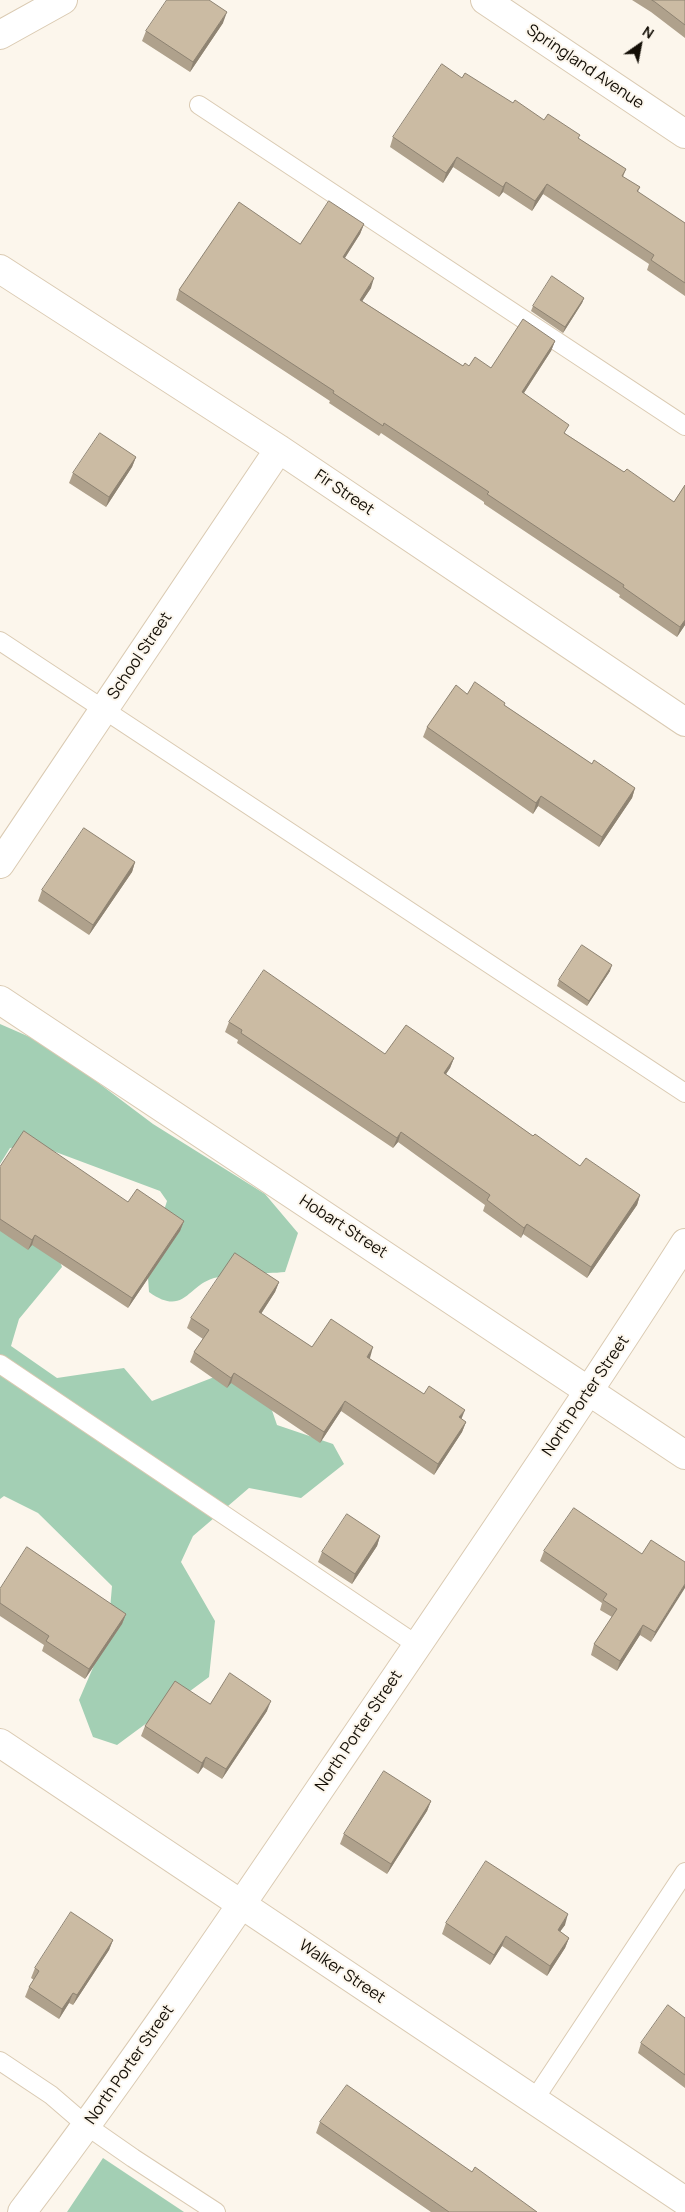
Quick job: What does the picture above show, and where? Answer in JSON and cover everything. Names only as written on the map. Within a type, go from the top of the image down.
[{"type":"street","points":[[0,36],[62,0]]},
{"type":"street","name":"Springland Avenue","points":[[485,0],[685,134]]},
{"type":"street","name":"Fir Street","points":[[0,269],[279,449],[685,722]]},
{"type":"street","name":"School Street","points":[[0,864],[279,449]]},
{"type":"street","name":"Hobart Street","points":[[0,1000],[591,1390],[685,1455]]},
{"type":"street","name":"North Porter Street","points":[[22,2212],[87,2126],[241,1904],[591,1390],[685,1243]]},
{"type":"street","name":"Walker Street","points":[[0,1743],[685,2201]]},
{"type":"lane","points":[[199,105],[685,426]]},
{"type":"lane","points":[[0,641],[685,1093]]},
{"type":"lane","points":[[0,1364],[417,1645]]},
{"type":"lane","points":[[534,2100],[685,1872]]},
{"type":"lane","points":[[0,2061],[51,2095],[87,2126],[216,2212]]},
{"type":"green space","points":[[0,1024],[48,1045],[153,1124],[265,1194],[298,1233],[285,1272],[222,1276],[205,1282],[178,1301],[161,1299],[149,1292],[147,1263],[167,1201],[160,1191],[37,1145],[10,1148],[0,1164]]},
{"type":"green space","points":[[0,1229],[50,1233],[62,1267],[19,1319],[11,1346],[57,1378],[124,1368],[152,1401],[230,1371],[266,1393],[277,1425],[333,1444],[344,1464],[301,1498],[249,1488],[193,1536],[181,1562],[215,1621],[209,1677],[117,1745],[93,1737],[79,1700],[108,1633],[112,1586],[38,1513],[4,1496],[0,1499]]},
{"type":"green space","points":[[103,2158],[184,2212],[67,2212]]},
{"type":"building","points":[[167,0],[209,0],[227,12],[193,62],[146,31]]},
{"type":"building","points":[[652,0],[685,0],[685,25],[655,2]]},
{"type":"building","points":[[442,64],[462,78],[465,73],[513,103],[515,100],[544,120],[548,114],[580,135],[578,138],[626,169],[622,176],[640,187],[637,191],[685,223],[685,283],[651,260],[654,255],[547,184],[535,201],[506,182],[503,187],[457,157],[446,173],[393,137]]},
{"type":"building","points":[[329,201],[364,224],[343,257],[374,278],[360,300],[463,366],[465,363],[469,366],[475,357],[491,368],[523,319],[555,341],[522,392],[569,425],[564,433],[624,472],[627,469],[674,502],[685,485],[685,620],[680,627],[623,587],[624,585],[487,494],[489,492],[384,423],[383,426],[333,393],[334,391],[179,290],[239,202],[300,244]]},
{"type":"building","points":[[552,276],[584,298],[565,327],[533,306]]},
{"type":"building","points":[[100,433],[136,457],[109,497],[73,473]]},
{"type":"building","points":[[475,682],[505,703],[504,705],[592,764],[594,760],[635,788],[602,837],[541,796],[536,803],[427,727],[456,685],[467,694]]},
{"type":"building","points":[[84,828],[135,862],[93,925],[42,890]]},
{"type":"building","points":[[582,945],[612,965],[589,1001],[559,980]]},
{"type":"building","points":[[264,970],[385,1054],[406,1025],[454,1058],[444,1073],[533,1136],[535,1134],[580,1166],[586,1158],[640,1195],[591,1267],[527,1224],[524,1228],[487,1200],[490,1195],[401,1132],[397,1138],[241,1033],[242,1030],[229,1022]]},
{"type":"building","points":[[24,1131],[128,1202],[137,1189],[184,1221],[132,1298],[35,1235],[32,1240],[0,1219],[0,1167]]},
{"type":"building","points":[[235,1253],[279,1282],[259,1312],[312,1347],[331,1319],[373,1347],[367,1357],[424,1394],[429,1386],[465,1410],[459,1417],[466,1422],[438,1464],[345,1401],[324,1432],[234,1373],[231,1378],[194,1352],[209,1330],[191,1318]]},
{"type":"building","points":[[574,1508],[642,1554],[651,1540],[685,1562],[685,1584],[655,1632],[643,1625],[620,1661],[594,1644],[617,1609],[603,1600],[607,1594],[544,1551]]},
{"type":"building","points":[[347,1514],[380,1536],[355,1574],[322,1552]]},
{"type":"building","points":[[27,1547],[126,1614],[89,1669],[46,1641],[49,1636],[0,1603],[0,1589]]},
{"type":"building","points":[[230,1673],[271,1701],[226,1769],[206,1757],[202,1763],[145,1726],[175,1681],[210,1704]]},
{"type":"building","points":[[384,1771],[431,1801],[391,1864],[344,1834]]},
{"type":"building","points":[[486,1861],[568,1914],[558,1930],[569,1938],[550,1966],[506,1936],[494,1955],[446,1923]]},
{"type":"building","points":[[71,1912],[113,1940],[77,1995],[73,1993],[62,2009],[29,1987],[39,1971],[35,1968]]},
{"type":"building","points":[[668,2005],[685,2018],[685,2075],[641,2043]]},
{"type":"building","points":[[347,2085],[472,2172],[475,2167],[537,2212],[449,2212],[320,2122]]}]
